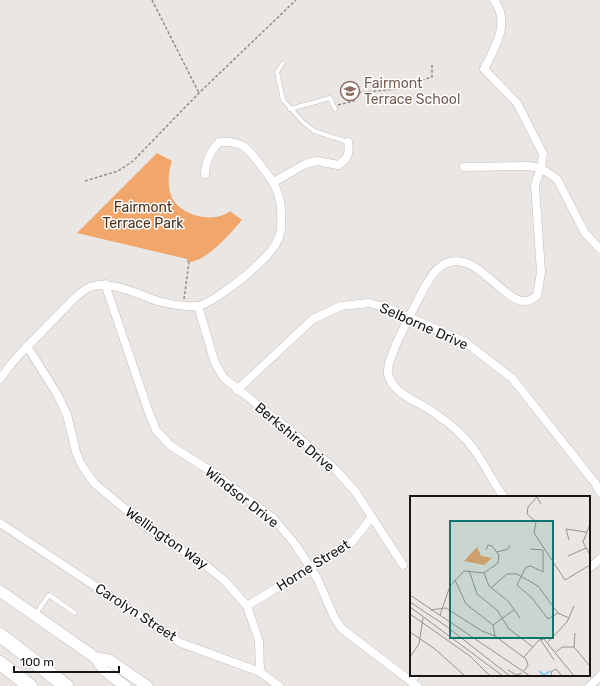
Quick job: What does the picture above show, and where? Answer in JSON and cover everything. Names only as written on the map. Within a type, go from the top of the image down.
[{"type":"highway","points":[[0,635],[65,684]]},
{"type":"highway","points":[[0,663],[30,686]]},
{"type":"main road","points":[[0,591],[96,658],[104,670],[125,686]]},
{"type":"main road","points":[[96,658],[110,660],[147,686]]},
{"type":"street","points":[[494,0],[500,8],[502,24],[499,40],[484,69],[517,103],[543,154],[541,168],[535,185],[541,272],[537,296],[528,301],[521,301],[513,297],[471,264],[461,261],[449,263],[439,267],[430,275],[409,317],[389,363],[388,374],[394,386],[408,398],[433,411],[456,430],[475,450],[503,496]]},
{"type":"street","points":[[0,379],[9,366],[27,346],[88,288],[105,284],[160,302],[198,306],[237,284],[274,247],[280,236],[282,211],[280,198],[274,182],[243,145],[233,140],[219,142],[210,151],[206,161],[205,174]]},
{"type":"street","points":[[274,182],[305,164],[317,162],[338,165],[345,161],[348,155],[348,142]]},
{"type":"street","points":[[464,167],[528,166],[541,168],[557,179],[585,233],[600,249]]},
{"type":"street","name":"Windsor Drive","points":[[105,284],[156,430],[171,446],[214,473],[274,519],[295,544],[310,567],[318,580],[334,617],[342,629],[415,681]]},
{"type":"street","name":"Selborne Drive","points":[[237,390],[313,319],[327,311],[341,306],[369,303],[388,308],[465,342],[512,378],[595,483],[600,492]]},
{"type":"street","name":"Berkshire Drive","points":[[198,306],[215,363],[224,378],[237,390],[292,432],[334,468],[355,491],[403,565]]},
{"type":"street","name":"Wellington Way","points":[[27,346],[57,394],[67,415],[76,452],[81,464],[94,483],[149,529],[204,564],[225,581],[247,606],[259,641],[260,672]]},
{"type":"street","name":"Horne Street","points":[[247,606],[353,540],[372,518]]},
{"type":"street","name":"Carolyn Street","points":[[0,523],[181,643],[260,672],[279,686]]},
{"type":"street","points":[[590,567],[600,559]]},
{"type":"street","points":[[590,686],[600,676]]},
{"type":"lane","points":[[283,63],[277,72],[282,100],[314,131],[348,142]]},
{"type":"lane","points":[[290,109],[330,98],[335,108]]},
{"type":"lane","points":[[34,615],[49,595],[75,614]]},
{"type":"path","points":[[152,0],[199,93]]},
{"type":"path","points":[[85,181],[118,171],[133,160],[199,93],[296,0]]},
{"type":"path","points":[[335,108],[354,101],[352,95],[354,93],[396,89],[432,77],[432,65]]},
{"type":"path","points":[[183,305],[189,262]]},
{"type":"green space","name":"Fairmont Terrace Park","points":[[157,153],[172,161],[169,174],[169,189],[176,204],[190,213],[199,216],[216,217],[224,215],[230,211],[242,220],[217,247],[194,261],[187,262],[187,259],[77,233]]},
{"type":"place","name":"Fairmont Terrace School","points":[[350,91]]}]
